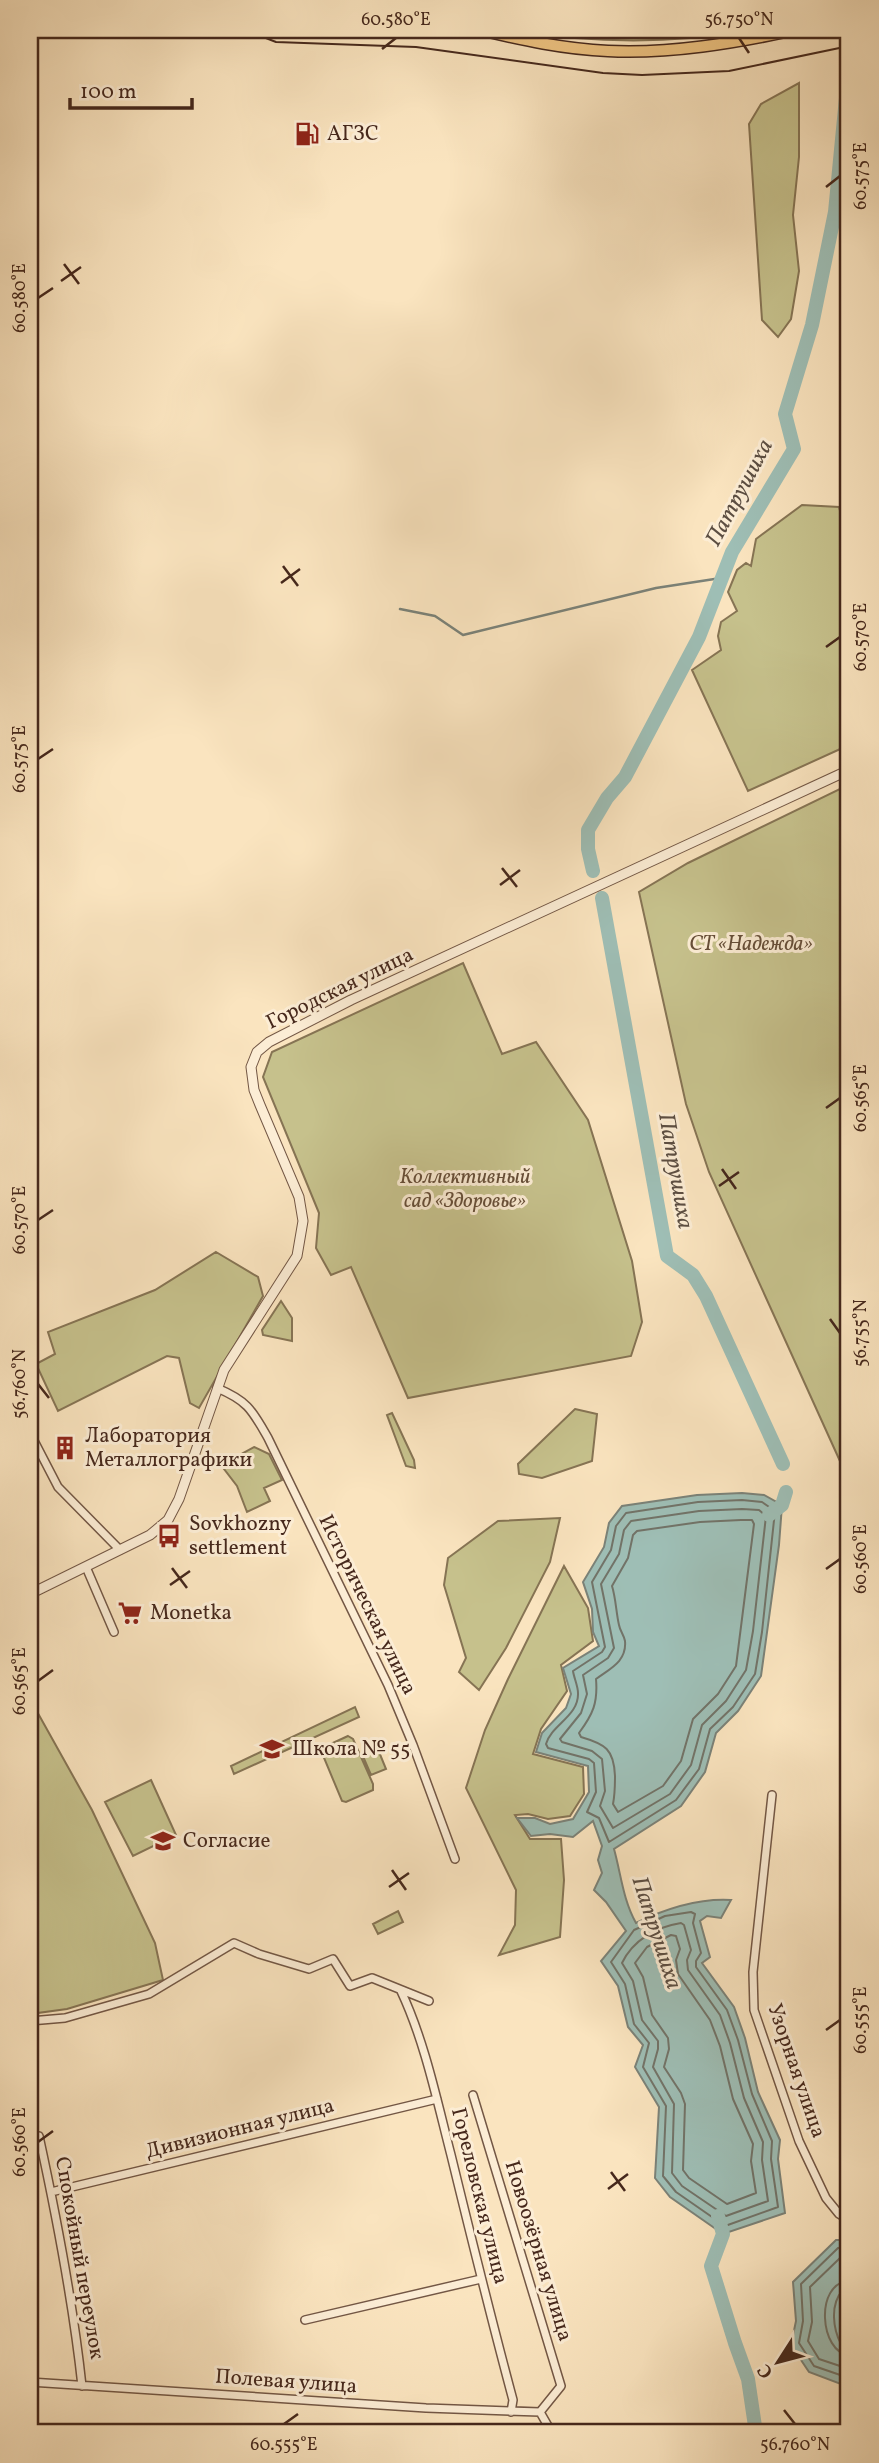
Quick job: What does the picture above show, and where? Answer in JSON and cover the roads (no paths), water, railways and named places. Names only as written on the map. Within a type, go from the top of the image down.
[{"type":"main road","points":[[480,30],[531,42],[609,51],[699,46],[795,30]]},
{"type":"street","name":"Городская улица","points":[[30,1594],[150,1535],[168,1520],[179,1499],[217,1388],[232,1354],[297,1256],[303,1212],[254,1090],[251,1067],[257,1052],[269,1042],[301,1025],[849,770]]},
{"type":"street","name":"Историческая улица","points":[[217,1388],[240,1398],[256,1417],[268,1438],[388,1685],[455,1859]]},
{"type":"street","points":[[30,1433],[58,1487],[120,1550]]},
{"type":"street","points":[[86,1567],[114,1632]]},
{"type":"street","name":"Узорная улица","points":[[772,1795],[753,1972],[754,2010],[799,2141],[826,2198],[839,2214],[849,2220]]},
{"type":"street","points":[[30,2021],[65,2018],[149,1994],[234,1943],[259,1954],[309,1969],[334,1959],[350,1986],[372,1978],[429,2001]]},
{"type":"street","name":"Гореловская улица","points":[[401,1990],[410,2009],[437,2099],[513,2400],[511,2412]]},
{"type":"street","name":"Новоозёрная улица","points":[[473,2095],[561,2386],[540,2412]]},
{"type":"street","name":"Дивизионная улица","points":[[51,2192],[437,2099]]},
{"type":"street","name":"Спокойный переулок","points":[[30,2139],[39,2136],[51,2192],[76,2326],[82,2386]]},
{"type":"street","points":[[305,2320],[481,2279]]},
{"type":"street","name":"Полевая улица","points":[[30,2382],[540,2412]]},
{"type":"street","points":[[540,2412],[552,2433],[559,2433]]},
{"type":"water","points":[[697,1495],[764,1495],[782,1505],[761,1676],[738,1711],[716,1733],[705,1772],[681,1806],[614,1849],[625,1896],[636,1923],[682,1906],[731,1900],[721,1918],[707,1916],[700,1921],[710,1957],[702,1963],[734,2007],[745,2038],[758,2092],[780,2140],[778,2159],[785,2213],[723,2234],[670,2197],[655,2178],[659,2107],[635,2067],[643,2045],[628,2027],[618,1986],[601,1961],[626,1931],[594,1890],[602,1873],[598,1860],[602,1846],[593,1821],[573,1837],[550,1834],[531,1836],[517,1818],[535,1818],[550,1824],[573,1819],[589,1792],[588,1766],[536,1752],[542,1733],[566,1708],[571,1694],[563,1668],[599,1646],[593,1632],[592,1609],[583,1582],[604,1547],[609,1523],[622,1506]]},
{"type":"water","points":[[836,2240],[848,2240],[849,2245],[849,2293],[841,2303],[848,2354],[846,2386],[809,2372],[791,2345],[796,2321],[793,2282]]},
{"type":"waterway","name":"Патрушиха","points":[[593,871],[588,849],[588,830],[607,798],[625,777],[699,637],[732,552],[794,449],[785,414],[812,325],[835,212],[849,67]]},
{"type":"waterway","points":[[400,609],[435,616],[463,635],[656,588],[721,578]]},
{"type":"waterway","name":"Патрушиха","points":[[602,898],[667,1256],[693,1275],[706,1296],[783,1464]]},
{"type":"waterway","name":"Патрушиха","points":[[769,1515],[782,1505],[786,1492]]},
{"type":"waterway","name":"Патрушиха","points":[[718,2216],[723,2234],[711,2266],[748,2379],[756,2433]]},
{"type":"tram line","points":[[245,30],[276,42],[416,47],[603,73],[642,75],[729,71],[849,46]]},
{"type":"place","name":"АГЗС","points":[[307,134]]},
{"type":"place","name":"Лаборатория Металлографики","points":[[65,1448]]},
{"type":"place","name":"Sovkhozny settlement","points":[[169,1536]]},
{"type":"place","name":"Monetka","points":[[130,1613]]},
{"type":"place","name":"Школа № 55","points":[[272,1749]]},
{"type":"place","name":"Согласие","points":[[163,1841]]},
{"type":"park label","name":"СТ «Надежда»","points":[[751,944]]},
{"type":"park label","name":"Коллективный сад «Здоровье»","points":[[465,1189]]}]
